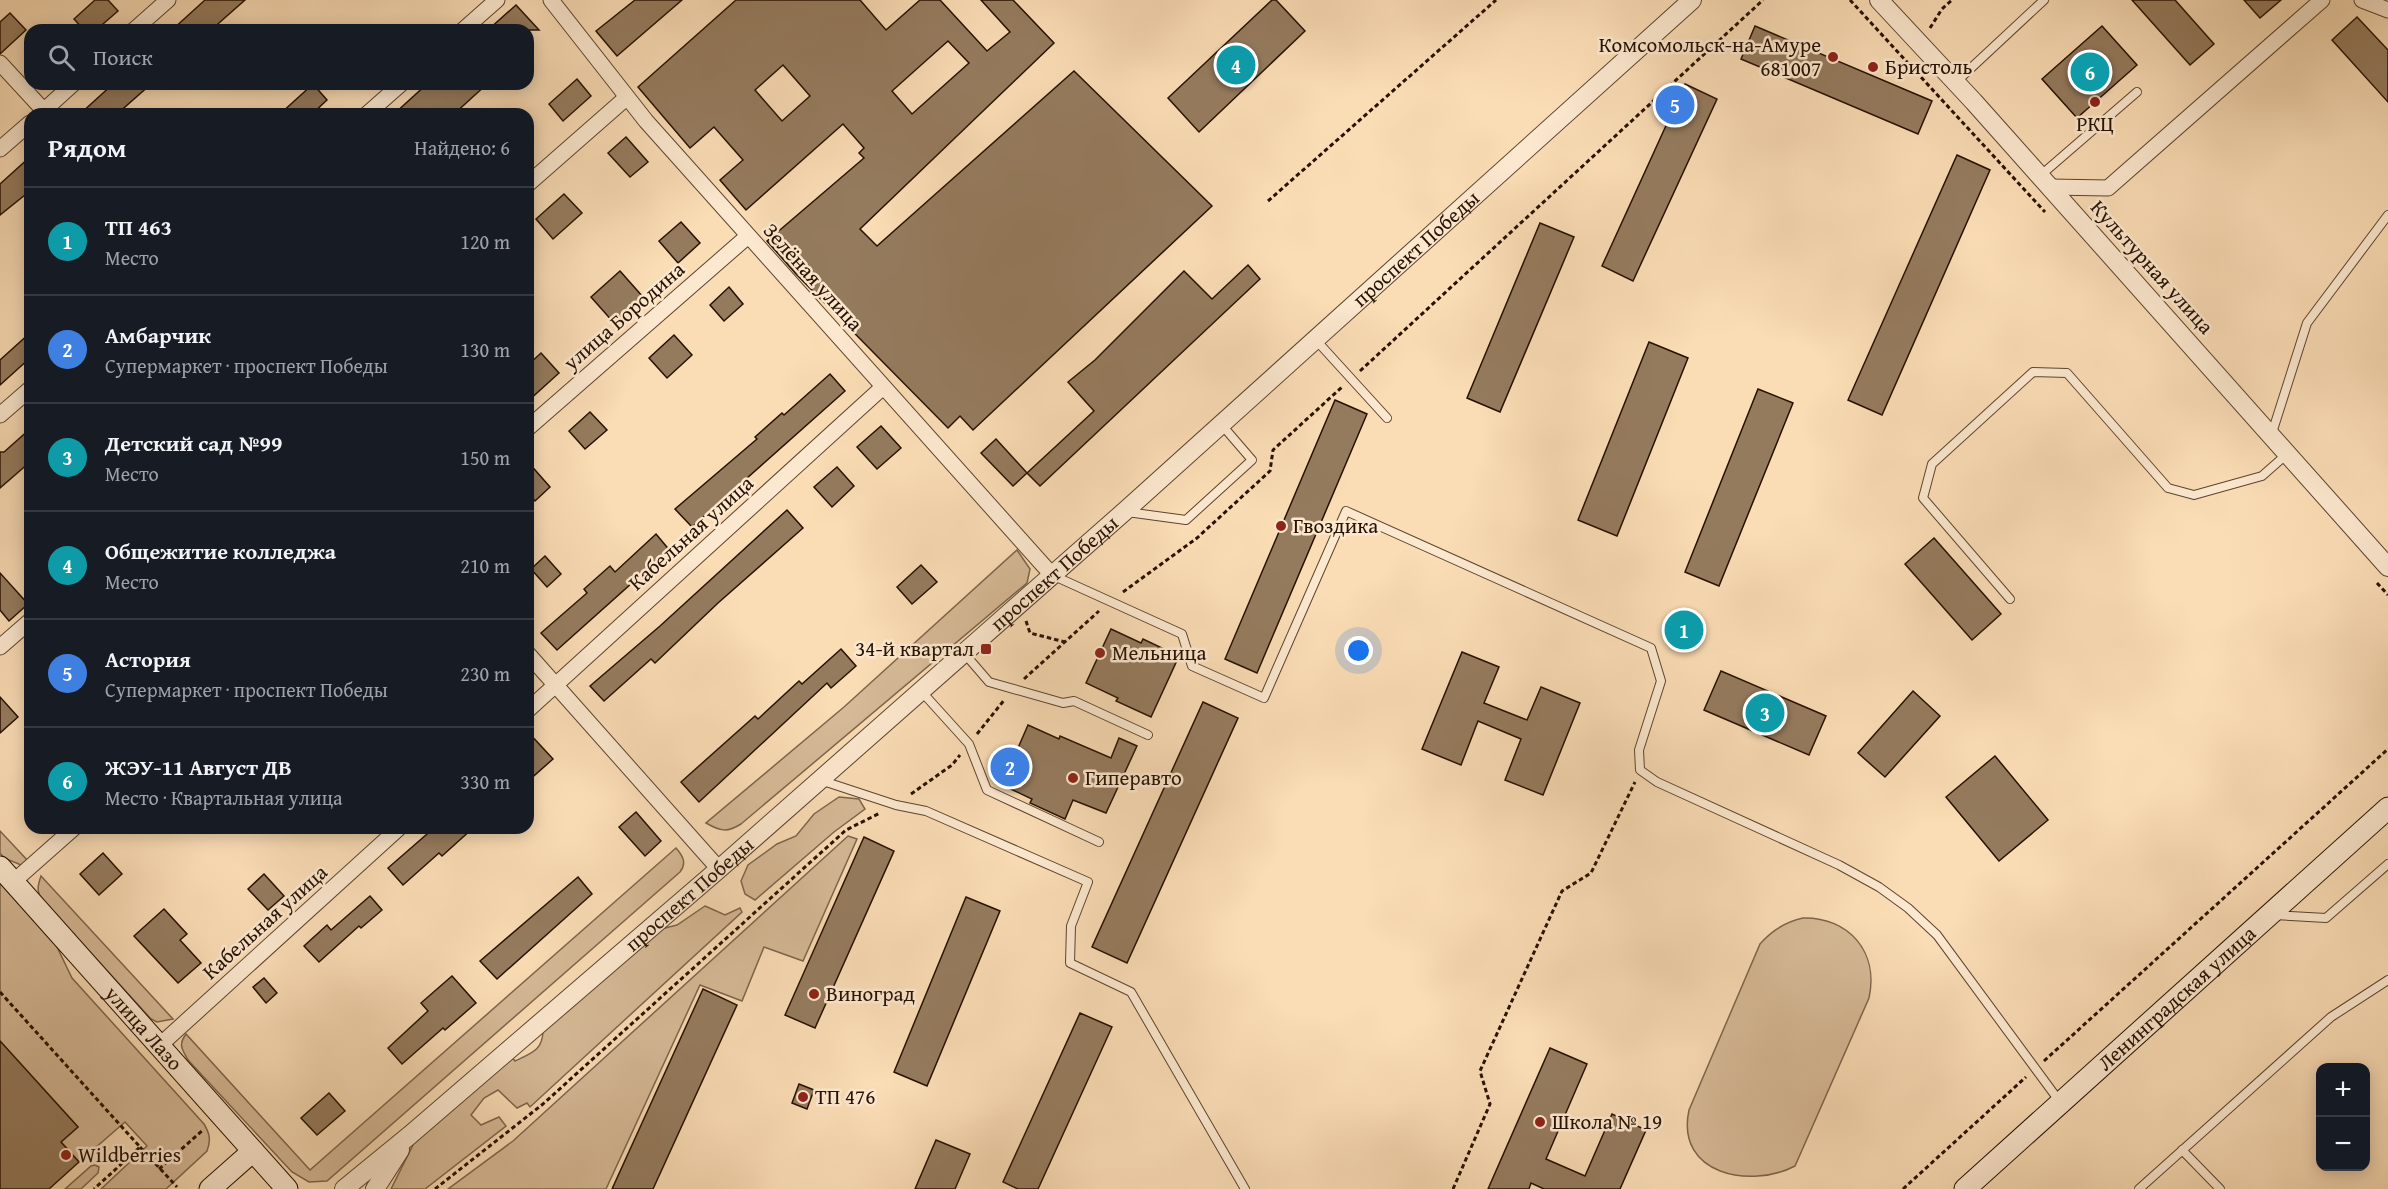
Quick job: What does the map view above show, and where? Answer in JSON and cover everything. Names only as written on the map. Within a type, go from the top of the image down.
[{"type":"main road","name":"Ленинградская улица","points":[[1965,1189],[2388,808]]},
{"type":"main road","name":"улица Лазо","points":[[7,875],[287,1189]]},
{"type":"main road","points":[[210,1189],[253,1150]]},
{"type":"street","points":[[141,24],[168,0]]},
{"type":"street","points":[[470,24],[497,0]]},
{"type":"street","name":"Зелёная улица","points":[[551,0],[626,98],[1052,575]]},
{"type":"street","name":"проспект Победы","points":[[344,1189],[410,1135],[921,691],[1125,511],[1692,0]]},
{"type":"street","name":"Культурная улица","points":[[1879,0],[1956,82],[2388,567]]},
{"type":"street","points":[[2045,182],[2108,188],[2322,0]]},
{"type":"street","points":[[2362,0],[2388,10]]},
{"type":"street","points":[[0,63],[39,108]]},
{"type":"street","points":[[48,108],[68,90]]},
{"type":"street","points":[[374,108],[394,90]]},
{"type":"street","points":[[534,179],[626,98]]},
{"type":"street","points":[[0,149],[24,128]]},
{"type":"street","name":"улица Бородина","points":[[534,423],[748,236]]},
{"type":"street","name":"Кабельная улица","points":[[534,704],[883,387]]},
{"type":"street","points":[[0,415],[24,394]]},
{"type":"street","points":[[0,647],[24,626]]},
{"type":"street","points":[[534,661],[718,869]]},
{"type":"street","points":[[7,875],[65,834]]},
{"type":"street","name":"Кабельная улица","points":[[159,1046],[392,834]]},
{"type":"street","name":"проспект Победы","points":[[375,1189],[410,1135]]},
{"type":"lane","points":[[1956,82],[2044,0]]},
{"type":"lane","points":[[2045,182],[2138,92]]},
{"type":"lane","points":[[2271,435],[2307,324],[2388,215]]},
{"type":"lane","points":[[1315,339],[1387,417]]},
{"type":"lane","points":[[2010,599],[1923,498],[1932,464],[2033,372],[2067,374],[2168,488],[2194,495],[2262,476],[2287,454]]},
{"type":"lane","points":[[1125,511],[1186,520],[1252,460],[1221,424]]},
{"type":"lane","points":[[1052,575],[1182,634],[1192,666],[1264,698],[1346,511],[1651,648],[1661,681],[1639,750],[1640,770],[1657,782],[1839,865],[1879,887],[1908,908],[1937,935],[2061,1103]]},
{"type":"lane","points":[[963,652],[989,682],[1063,703],[1074,701],[1148,735]]},
{"type":"lane","points":[[921,691],[969,744],[987,790],[1100,842]]},
{"type":"lane","points":[[819,780],[926,811],[1088,882],[1071,926],[1070,963],[1131,992],[1245,1189]]},
{"type":"lane","points":[[2269,915],[2326,918],[2388,864]]},
{"type":"lane","points":[[2139,1189],[2331,1017],[2388,980]]},
{"type":"lane","points":[[2182,1150],[2220,1189]]},
{"type":"path","points":[[1268,201],[1496,0]]},
{"type":"path","points":[[1926,35],[1942,9],[1952,0]]},
{"type":"path","points":[[1024,614],[1030,633],[1065,642]]},
{"type":"path","points":[[1903,1189],[2388,749]]},
{"type":"path","points":[[1453,1189],[1490,1104],[1480,1071],[1563,891],[1591,873],[1640,770]]},
{"type":"path","points":[[0,992],[177,1187]]},
{"type":"path","points":[[159,1169],[202,1130]]},
{"type":"path","points":[[94,1189],[140,1148]]},
{"type":"shaded area","points":[[1017,550],[1030,569],[1027,583],[741,824],[724,830],[706,823],[844,707]]},
{"type":"shaded area","points":[[839,797],[859,799],[865,809],[834,832],[755,900],[745,894],[741,881],[748,865],[777,844],[796,836],[814,814]]},
{"type":"shaded area","points":[[0,831],[29,862],[21,865],[4,858],[0,853]]},
{"type":"shaded area","points":[[848,836],[857,839],[803,961],[764,947],[742,1001],[700,985],[606,1189],[448,1189],[513,1141]]},
{"type":"shaded area","points":[[676,848],[683,860],[680,872],[327,1181],[309,1182],[292,1172],[188,1060],[183,1050],[182,1041],[186,1034],[310,1170]]},
{"type":"shaded area","points":[[41,876],[173,1019],[157,1022],[151,1019],[42,899],[38,888]]},
{"type":"shaded area","points":[[0,883],[57,947],[72,978],[204,1124],[209,1134],[207,1151],[166,1189],[101,1189],[147,1146],[125,1122],[79,1162],[61,1142],[78,1127],[0,1041]]},
{"type":"shaded area","points":[[705,906],[725,915],[740,908],[742,912],[530,1107],[527,1103],[517,1108],[498,1090],[484,1098],[471,1115],[481,1125],[499,1117],[506,1126],[425,1189],[391,1189],[416,1139],[511,1056],[515,1061],[535,1050],[541,1042],[543,1030],[661,929],[677,925]]},
{"type":"shaded area","points":[[1803,918],[1819,919],[1834,924],[1857,940],[1865,952],[1869,966],[1871,981],[1869,998],[1795,1166],[1777,1173],[1758,1176],[1738,1176],[1720,1171],[1705,1162],[1693,1149],[1688,1132],[1689,1110],[1760,944],[1779,927]]},
{"type":"shaded area","points":[[91,1166],[99,1167],[98,1173],[81,1189],[65,1189]]},
{"type":"building","points":[[95,0],[108,0],[118,11],[103,24],[79,24],[74,19]]},
{"type":"building","points":[[205,0],[245,0],[218,24],[179,24]]},
{"type":"building","points":[[635,0],[682,0],[617,56],[596,31]]},
{"type":"building","points":[[736,0],[860,0],[886,30],[920,0],[940,0],[987,51],[1010,32],[981,0],[1013,0],[1054,43],[860,229],[877,246],[1074,71],[1212,206],[973,430],[960,416],[948,428],[796,274],[767,241],[864,158],[859,153],[864,148],[843,124],[746,210],[720,180],[743,160],[714,127],[690,148],[638,87]],"holes":[[[948,41],[969,63],[912,114],[892,91]],[[783,65],[810,96],[782,121],[755,90]]]},
{"type":"building","points":[[1272,0],[1276,0],[1305,31],[1199,132],[1168,98]]},
{"type":"building","points":[[2132,0],[2175,0],[2214,44],[2190,65]]},
{"type":"building","points":[[2244,0],[2281,0],[2260,18]]},
{"type":"building","points":[[516,5],[533,24],[495,24]]},
{"type":"building","points":[[10,13],[24,28],[24,32],[0,54],[0,22]]},
{"type":"building","points":[[2357,17],[2388,50],[2388,102],[2332,40]]},
{"type":"building","points":[[1755,26],[1932,101],[1918,134],[1741,59]]},
{"type":"building","points":[[2102,26],[2137,65],[2077,118],[2042,79]]},
{"type":"building","points":[[577,79],[591,96],[563,121],[549,104]]},
{"type":"building","points":[[1685,84],[1717,99],[1633,281],[1602,266]]},
{"type":"building","points":[[106,90],[144,90],[124,108],[87,108]]},
{"type":"building","points":[[306,90],[318,90],[327,100],[318,108],[287,108]]},
{"type":"building","points":[[420,90],[480,90],[461,108],[401,108]]},
{"type":"building","points":[[626,137],[648,162],[630,177],[608,153]]},
{"type":"building","points":[[1957,155],[1990,170],[1882,415],[1848,400]]},
{"type":"building","points":[[24,162],[24,196],[0,215],[0,184]]},
{"type":"building","points":[[564,194],[582,213],[553,239],[536,219]]},
{"type":"building","points":[[681,222],[700,243],[678,263],[659,241]]},
{"type":"building","points":[[1540,223],[1574,237],[1500,412],[1467,398]]},
{"type":"building","points":[[1248,265],[1260,279],[1040,486],[1027,473],[1094,411],[1068,382],[1095,360],[1184,271],[1212,299]]},
{"type":"building","points":[[620,271],[643,297],[614,323],[591,297]]},
{"type":"building","points":[[729,287],[743,304],[724,321],[710,305]]},
{"type":"building","points":[[674,335],[692,355],[667,378],[649,358]]},
{"type":"building","points":[[24,338],[24,363],[0,385],[0,360]]},
{"type":"building","points":[[1649,342],[1688,358],[1617,536],[1578,520]]},
{"type":"building","points":[[541,353],[559,373],[534,396],[534,359]]},
{"type":"building","points":[[830,374],[845,391],[692,527],[675,509],[757,439],[755,437],[782,413],[784,415]]},
{"type":"building","points":[[1758,389],[1793,403],[1719,586],[1685,572]]},
{"type":"building","points":[[1335,400],[1367,414],[1257,673],[1225,659]]},
{"type":"building","points":[[590,412],[607,430],[585,449],[569,431]]},
{"type":"building","points":[[881,426],[901,448],[877,469],[857,447]]},
{"type":"building","points":[[24,434],[24,467],[0,488],[0,452],[4,452]]},
{"type":"building","points":[[996,439],[1027,473],[1013,486],[981,453]]},
{"type":"building","points":[[837,467],[854,486],[832,507],[814,487]]},
{"type":"building","points":[[534,469],[550,487],[534,500]]},
{"type":"building","points":[[787,510],[803,528],[718,603],[655,663],[651,659],[604,701],[590,686],[660,626]]},
{"type":"building","points":[[656,534],[671,552],[643,578],[641,575],[557,650],[541,633],[587,593],[584,589],[610,566],[615,572]]},
{"type":"building","points":[[1934,538],[2001,614],[1972,640],[1905,564]]},
{"type":"building","points":[[545,556],[561,574],[547,587],[534,572],[534,566]]},
{"type":"building","points":[[921,565],[937,582],[912,604],[897,587]]},
{"type":"building","points":[[0,573],[24,600],[24,608],[9,621],[0,610]]},
{"type":"building","points":[[1675,616],[1701,627],[1693,645],[1668,633]]},
{"type":"building","points":[[1111,629],[1141,643],[1143,639],[1179,656],[1151,717],[1116,701],[1118,698],[1086,683]]},
{"type":"building","points":[[841,649],[856,666],[831,688],[827,683],[699,802],[681,782],[755,716],[758,719],[799,681],[802,684]]},
{"type":"building","points":[[1462,652],[1499,667],[1484,703],[1527,720],[1541,687],[1580,703],[1543,795],[1505,780],[1521,739],[1478,721],[1461,765],[1422,749]]},
{"type":"building","points":[[1721,671],[1826,716],[1809,755],[1704,710]]},
{"type":"building","points":[[1913,691],[1940,716],[1885,777],[1858,753]]},
{"type":"building","points":[[0,697],[18,717],[0,733]]},
{"type":"building","points":[[1203,702],[1238,718],[1127,963],[1092,947]]},
{"type":"building","points":[[1028,725],[1111,758],[1119,738],[1137,746],[1106,813],[1073,800],[1065,819],[1030,803],[1032,799],[1002,785]]},
{"type":"building","points":[[534,738],[553,759],[534,776]]},
{"type":"building","points":[[1995,756],[2048,820],[1999,861],[1946,797]]},
{"type":"building","points":[[636,812],[661,841],[645,856],[619,827]]},
{"type":"building","points":[[427,834],[466,834],[442,856],[439,853],[403,885],[388,868]]},
{"type":"building","points":[[864,837],[894,851],[815,1028],[785,1015]]},
{"type":"building","points":[[103,853],[122,874],[99,895],[80,874]]},
{"type":"building","points":[[264,874],[284,896],[268,910],[248,889]]},
{"type":"building","points":[[578,877],[592,894],[497,979],[480,961]]},
{"type":"building","points":[[370,896],[382,910],[361,928],[359,926],[319,962],[304,946],[327,925],[331,930]]},
{"type":"building","points":[[966,897],[1000,911],[927,1086],[894,1072]]},
{"type":"building","points":[[164,909],[187,934],[180,940],[201,963],[178,983],[134,936]]},
{"type":"building","points":[[452,976],[476,1003],[402,1064],[388,1048],[428,1011],[421,1003]]},
{"type":"building","points":[[264,978],[277,993],[266,1003],[253,987]]},
{"type":"building","points":[[703,989],[737,1005],[653,1189],[612,1189]]},
{"type":"building","points":[[1080,1013],[1112,1027],[1038,1189],[1018,1189],[1003,1182]]},
{"type":"building","points":[[0,1041],[78,1127],[61,1142],[79,1162],[49,1189],[0,1189]]},
{"type":"building","name":"Школа № 19","points":[[1550,1048],[1587,1064],[1546,1159],[1585,1176],[1612,1114],[1646,1130],[1620,1189],[1544,1189],[1531,1183],[1529,1189],[1488,1189]]},
{"type":"building","name":"ТП 476","points":[[799,1084],[814,1090],[807,1109],[792,1103]]},
{"type":"building","points":[[329,1093],[345,1111],[317,1135],[301,1118]]},
{"type":"building","points":[[936,1140],[970,1154],[955,1189],[915,1189]]},
{"type":"place","name":"Комсомольск-на-Амуре 681007","points":[[1833,57]]},
{"type":"place","name":"Общежитие колледжа","points":[[1236,65]]},
{"type":"place","name":"Бристоль","points":[[1873,67]]},
{"type":"place","name":"ЖЭУ-11 Август ДВ","points":[[2090,72]]},
{"type":"place","name":"РКЦ","points":[[2095,102]]},
{"type":"place","name":"Астория","points":[[1675,105]]},
{"type":"place","name":"Гвоздика","points":[[1281,526]]},
{"type":"place","name":"ТП 463","points":[[1684,630]]},
{"type":"place","name":"34-й квартал","points":[[986,649]]},
{"type":"place","name":"Мельница","points":[[1100,653]]},
{"type":"place","name":"Детский сад №99","points":[[1765,713]]},
{"type":"place","name":"Амбарчик","points":[[1010,767]]},
{"type":"place","name":"Гиперавто","points":[[1073,778]]},
{"type":"place","name":"Виноград","points":[[814,994]]},
{"type":"place","name":"ТП 476","points":[[803,1097]]},
{"type":"place","name":"Школа № 19","points":[[1540,1122]]},
{"type":"place","name":"Wildberries","points":[[66,1155]]}]
